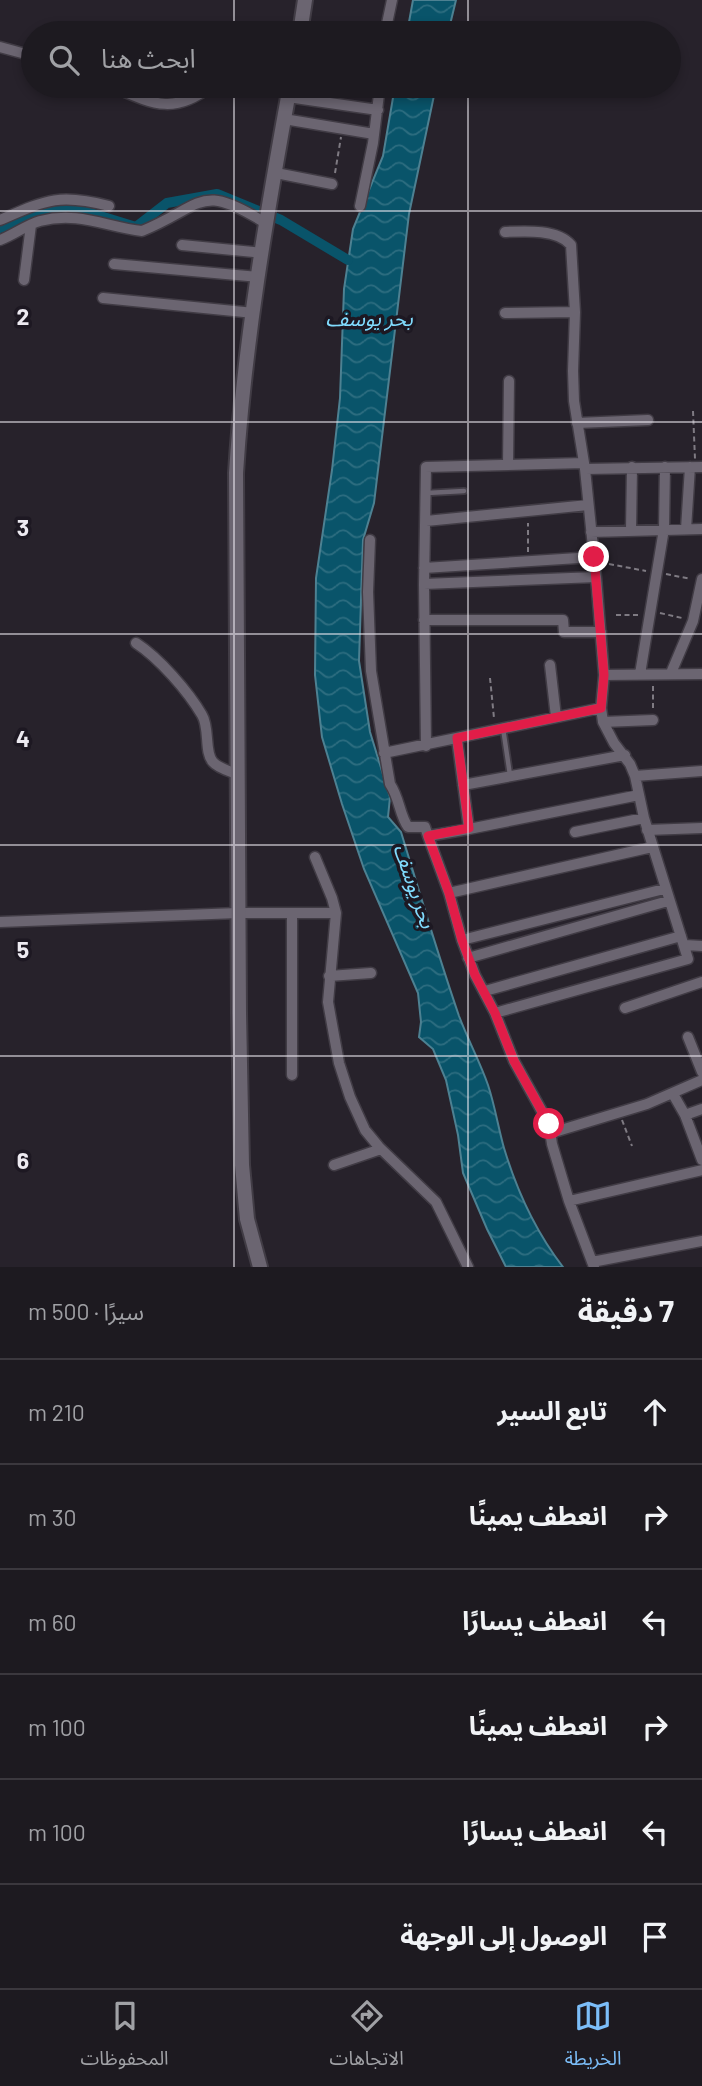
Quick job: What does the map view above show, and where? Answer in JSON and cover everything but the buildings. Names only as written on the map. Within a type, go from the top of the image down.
[{"type":"street","points":[[302,21],[305,0]]},
{"type":"street","points":[[387,21],[392,0]]},
{"type":"street","points":[[0,47],[21,53]]},
{"type":"street","points":[[141,98],[176,104],[194,98]]},
{"type":"street","points":[[260,1267],[247,1219],[243,1191],[238,913],[236,473],[242,393],[288,98]]},
{"type":"street","points":[[322,98],[378,110]]},
{"type":"street","points":[[360,206],[379,98]]},
{"type":"street","points":[[284,119],[374,134]]},
{"type":"street","points":[[276,173],[332,184]]},
{"type":"street","points":[[0,220],[58,199],[79,199],[109,206]]},
{"type":"street","points":[[0,240],[31,225],[59,218],[93,219],[142,231],[183,209],[208,200],[231,203],[268,217]]},
{"type":"street","points":[[24,280],[31,225]]},
{"type":"street","points":[[495,1013],[688,959],[652,848],[635,776],[625,755],[614,743],[603,722],[601,632],[573,371],[573,253],[568,241],[544,233],[505,232]]},
{"type":"street","points":[[181,245],[263,253]]},
{"type":"street","points":[[114,264],[259,278]]},
{"type":"street","points":[[103,298],[254,313]]},
{"type":"street","points":[[505,313],[575,312]]},
{"type":"street","points":[[509,381],[509,465]]},
{"type":"street","points":[[577,423],[648,420]]},
{"type":"street","points":[[426,746],[426,467],[696,467],[686,529]]},
{"type":"street","points":[[631,530],[632,467]]},
{"type":"street","points":[[640,674],[664,529],[665,467]]},
{"type":"street","points":[[426,521],[588,505]]},
{"type":"street","points":[[591,531],[702,529]]},
{"type":"street","points":[[370,540],[368,592],[371,671],[390,784],[400,800],[405,824],[425,827],[449,893],[468,958],[495,1013],[514,1061],[547,1120],[569,1201],[593,1265],[702,1241]]},
{"type":"street","points":[[424,568],[594,557]]},
{"type":"street","points":[[424,584],[596,577]]},
{"type":"street","points":[[671,673],[697,622],[702,580]]},
{"type":"street","points":[[424,620],[564,620],[564,632],[601,632]]},
{"type":"street","points":[[136,643],[152,653],[203,716],[209,758],[214,764],[237,774]]},
{"type":"street","points":[[550,665],[556,717]]},
{"type":"street","points":[[604,675],[702,674]]},
{"type":"street","points":[[384,753],[601,708]]},
{"type":"street","points":[[603,722],[653,720]]},
{"type":"street","points":[[457,738],[469,828]]},
{"type":"street","points":[[463,785],[625,755]]},
{"type":"street","points":[[635,776],[702,771]]},
{"type":"street","points":[[428,836],[639,795]]},
{"type":"street","points":[[575,832],[644,818]]},
{"type":"street","points":[[647,830],[702,828]]},
{"type":"street","points":[[449,893],[652,848]]},
{"type":"street","points":[[315,857],[336,913],[329,976],[330,1023],[350,1097],[365,1130],[436,1202],[468,1267]]},
{"type":"street","points":[[462,940],[664,889]]},
{"type":"street","points":[[468,958],[668,901]]},
{"type":"street","points":[[0,922],[238,913],[336,913]]},
{"type":"street","points":[[292,913],[292,1075]]},
{"type":"street","points":[[485,991],[683,941],[702,946]]},
{"type":"street","points":[[329,976],[371,973]]},
{"type":"street","points":[[625,1008],[702,982]]},
{"type":"street","points":[[688,1037],[702,1072]]},
{"type":"street","points":[[551,1133],[619,1113],[673,1094],[702,1080]]},
{"type":"street","points":[[673,1094],[685,1115],[702,1160]]},
{"type":"street","points":[[685,1115],[702,1109]]},
{"type":"street","points":[[334,1165],[381,1149]]},
{"type":"street","points":[[569,1201],[702,1170]]},
{"type":"lane","points":[[427,493],[464,491]]},
{"type":"lane","points":[[499,729],[510,776]]},
{"type":"path","points":[[332,184],[342,130]]},
{"type":"path","points":[[693,411],[696,467]]},
{"type":"path","points":[[528,511],[528,562]]},
{"type":"path","points":[[609,564],[702,580]]},
{"type":"path","points":[[616,614],[650,613],[697,622]]},
{"type":"path","points":[[653,674],[653,720]]},
{"type":"path","points":[[490,678],[499,729]]},
{"type":"path","points":[[619,1113],[632,1146]]},
{"type":"water","points":[[413,0],[456,0],[451,21],[409,21]]},
{"type":"water","name":"بحر يوسف","points":[[393,98],[433,98],[409,214],[374,503],[363,540],[359,661],[370,732],[390,797],[388,817],[401,832],[459,1016],[488,1085],[515,1180],[536,1225],[563,1267],[506,1267],[487,1229],[463,1173],[446,1080],[433,1049],[419,1037],[421,1022],[418,993],[364,869],[322,737],[315,675],[316,578],[340,398],[344,289],[353,229],[383,156]]},
{"type":"waterway","points":[[0,228],[68,206],[136,227],[167,203],[217,194],[281,220],[348,260]]},
{"type":"route","points":[[549,1124],[514,1061],[495,1013],[475,975],[428,836],[469,828],[457,738],[601,708],[604,675],[594,557]]}]
